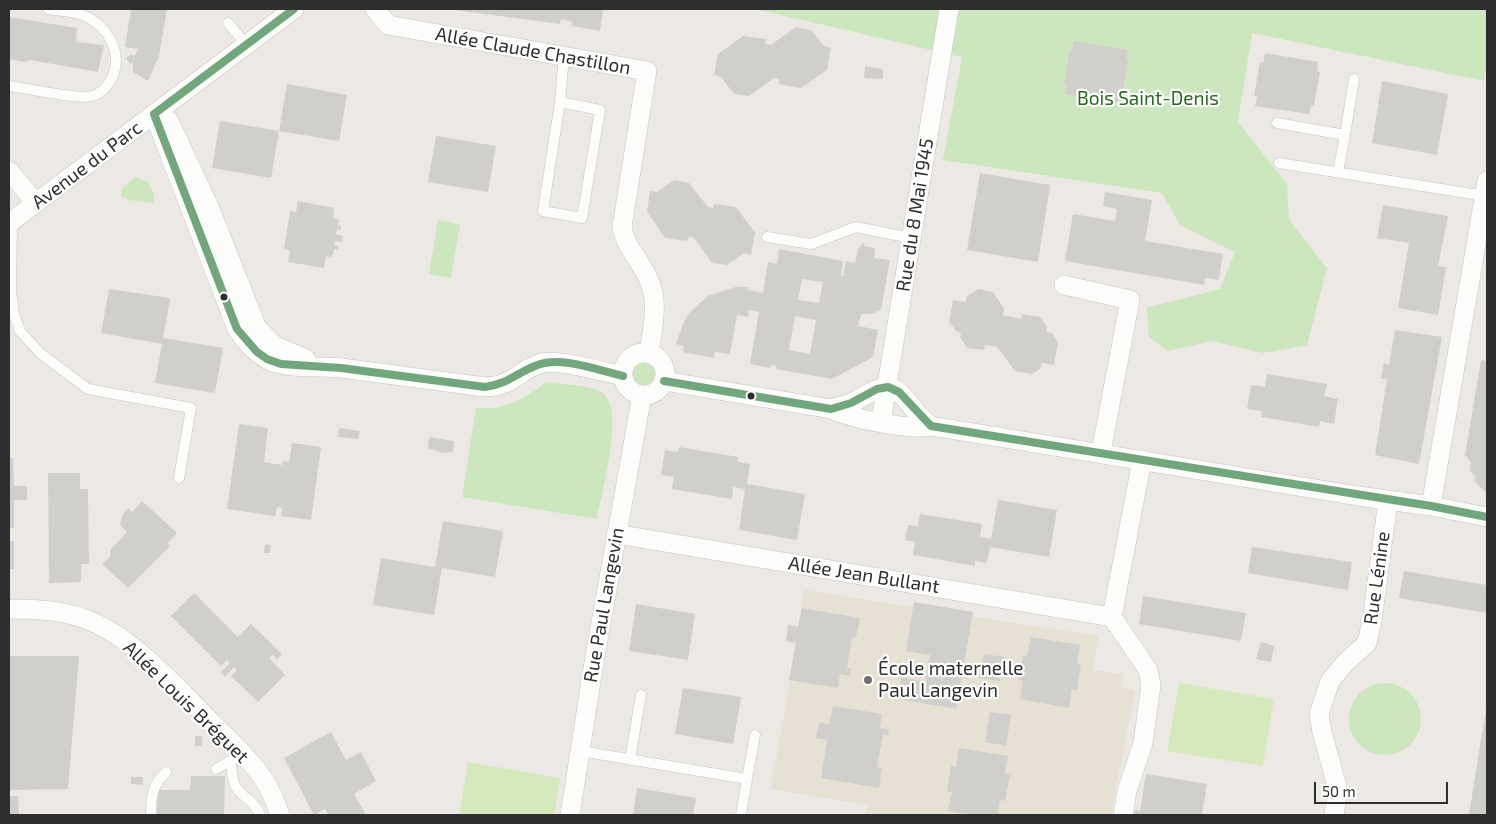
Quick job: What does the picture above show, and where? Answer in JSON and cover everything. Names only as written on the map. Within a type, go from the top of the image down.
[{"type":"street","name":"Avenue du Parc","points":[[20,215],[294,9]]},
{"type":"street","name":"Allée Claude Chastillon","points":[[375,9],[388,25],[647,71],[622,227],[624,239],[649,279],[653,294],[655,304],[649,354]]},
{"type":"street","name":"Rue du 8 Mai 1945","points":[[881,421],[885,387],[949,9]]},
{"type":"street","points":[[159,111],[237,328],[246,342],[263,357],[272,361],[297,366],[339,368],[485,387],[498,387],[510,382],[542,363],[623,376]]},
{"type":"street","points":[[9,171],[20,215]]},
{"type":"street","points":[[1432,506],[1486,189]]},
{"type":"street","points":[[1064,285],[1130,300],[1101,452]]},
{"type":"street","points":[[641,353],[649,354],[661,362],[664,368],[664,381],[658,390],[642,395],[631,391],[623,376],[628,361],[641,353]]},
{"type":"street","points":[[664,381],[831,409],[845,416],[921,428],[931,426],[1101,452],[1388,501],[1432,506],[1487,517]]},
{"type":"street","points":[[831,409],[856,401],[872,390],[885,387],[898,391],[919,418],[931,426]]},
{"type":"street","name":"Rue Paul Langevin","points":[[570,815],[616,534],[642,395]]},
{"type":"street","points":[[1123,815],[1127,791],[1143,743],[1151,686],[1148,670],[1112,617],[1142,460]]},
{"type":"street","name":"Rue Lénine","points":[[1334,815],[1338,790],[1319,714],[1330,681],[1345,663],[1367,643],[1372,621],[1388,501]]},
{"type":"street","name":"Allée Jean Bullant","points":[[616,534],[1112,617]]},
{"type":"street","name":"Allée Louis Bréguet","points":[[9,609],[42,609],[70,613],[116,634],[135,650],[236,758],[262,776],[272,794],[280,815]]},
{"type":"lane","points":[[9,86],[86,98],[103,91],[113,76],[117,56],[111,39],[98,25],[85,16],[48,9]]},
{"type":"lane","points":[[228,23],[246,44]]},
{"type":"lane","points":[[560,102],[600,110],[582,218],[543,211],[560,102],[564,56]]},
{"type":"lane","points":[[1338,172],[1354,79]]},
{"type":"lane","points":[[1277,123],[1345,135]]},
{"type":"lane","points":[[1279,162],[1338,172],[1486,189]]},
{"type":"lane","points":[[20,215],[11,291],[14,314],[20,332],[41,354],[88,388],[191,408],[179,478]]},
{"type":"lane","points":[[767,237],[812,244],[856,227],[911,238]]},
{"type":"lane","points":[[630,760],[641,695]]},
{"type":"lane","points":[[741,815],[755,735]]},
{"type":"lane","points":[[580,752],[747,779]]},
{"type":"lane","points":[[216,769],[236,758]]},
{"type":"lane","points":[[236,758],[234,782],[237,789],[257,806],[260,815]]},
{"type":"lane","points":[[151,815],[152,791],[158,779],[166,772]]},
{"type":"shaded area","points":[[804,590],[1098,636],[1093,670],[1123,674],[1121,688],[1135,690],[1111,815],[866,815],[867,805],[771,789],[796,643],[786,641],[788,625],[798,627]]},
{"type":"green space","name":"Bois Saint-Denis","points":[[755,9],[1487,9],[1487,61],[1484,81],[1252,33],[1238,122],[1287,184],[1289,220],[1327,268],[1307,345],[1263,353],[1212,341],[1168,351],[1149,337],[1147,308],[1220,289],[1235,252],[1180,225],[1162,193],[943,160],[962,57]]},
{"type":"green space","points":[[135,177],[148,182],[154,195],[153,203],[129,200],[121,196],[122,189]]},
{"type":"green space","points":[[438,220],[460,224],[451,278],[429,274]]},
{"type":"green space","points":[[644,363],[652,366],[655,374],[652,382],[644,385],[636,382],[633,374],[636,366]]},
{"type":"green space","points":[[546,382],[593,389],[599,391],[607,399],[611,412],[612,430],[607,471],[597,519],[462,497],[476,408],[496,407],[514,402],[530,394]]},
{"type":"green space","points":[[1179,683],[1274,699],[1263,766],[1167,751]]},
{"type":"green space","points":[[1392,683],[1411,693],[1419,705],[1421,719],[1419,733],[1411,745],[1399,753],[1378,755],[1359,745],[1351,733],[1349,712],[1359,693],[1371,685]]},
{"type":"green space","points":[[468,762],[560,778],[554,815],[459,815]]},
{"type":"building","points":[[131,9],[167,9],[159,56],[148,81],[133,72],[133,62],[130,64],[126,58],[132,54],[134,57],[138,49],[125,47]]},
{"type":"building","points":[[448,9],[603,9],[600,31],[572,26],[572,22],[561,19],[560,24]]},
{"type":"building","points":[[9,17],[77,28],[76,42],[104,45],[98,72],[30,60],[25,62],[9,59]]},
{"type":"building","points":[[796,27],[811,30],[824,46],[831,48],[827,70],[801,88],[779,84],[779,79],[774,78],[749,96],[734,94],[721,77],[714,75],[718,54],[743,36],[766,39],[765,44],[771,45]]},
{"type":"building","points":[[1074,41],[1128,50],[1126,58],[1129,59],[1119,103],[1065,94],[1067,86],[1064,85],[1070,49],[1073,49]]},
{"type":"building","points":[[1265,53],[1318,62],[1317,71],[1320,72],[1314,105],[1311,105],[1309,114],[1255,106],[1257,97],[1254,96],[1260,62],[1263,63]]},
{"type":"building","points":[[865,66],[883,69],[883,79],[864,78]]},
{"type":"building","points":[[1382,81],[1448,94],[1437,155],[1372,143]]},
{"type":"building","points":[[287,84],[347,95],[339,141],[279,131]]},
{"type":"building","points":[[220,121],[279,131],[271,178],[212,168]]},
{"type":"building","points":[[436,136],[496,146],[488,192],[428,182]]},
{"type":"building","points":[[980,173],[1050,185],[1038,262],[967,250]]},
{"type":"building","points":[[674,180],[689,183],[708,207],[713,208],[714,204],[736,207],[755,233],[751,255],[744,253],[727,265],[712,263],[694,238],[688,237],[687,241],[665,238],[647,212],[650,191],[657,192]]},
{"type":"building","points":[[1105,192],[1152,200],[1145,241],[1223,254],[1219,280],[1205,278],[1204,285],[1065,261],[1073,214],[1115,221],[1117,209],[1103,206]]},
{"type":"building","points":[[298,201],[334,208],[333,218],[339,220],[338,226],[341,226],[341,230],[337,229],[336,234],[343,236],[342,242],[335,241],[334,245],[338,246],[338,249],[334,249],[332,257],[326,256],[324,268],[288,262],[290,250],[284,249],[290,211],[296,212]]},
{"type":"building","points":[[1383,205],[1448,216],[1438,266],[1446,267],[1438,315],[1398,308],[1409,243],[1377,238]]},
{"type":"building","points":[[864,242],[864,246],[875,248],[874,258],[890,260],[881,310],[870,314],[861,314],[858,326],[878,330],[873,357],[832,379],[776,369],[776,366],[771,365],[771,368],[750,364],[759,312],[749,310],[748,317],[737,315],[730,354],[715,352],[714,358],[683,352],[684,346],[676,344],[689,313],[708,296],[736,287],[747,287],[748,290],[763,293],[768,262],[777,264],[779,249],[843,261],[841,276],[843,276],[846,261],[855,263],[858,249]],"holes":[[[802,279],[823,282],[819,303],[798,300]],[[795,316],[816,320],[810,354],[789,350]]]},
{"type":"building","points":[[109,289],[170,298],[163,338],[223,348],[215,393],[155,383],[162,344],[101,333]]},
{"type":"building","points":[[978,289],[993,292],[1004,308],[1003,315],[1021,319],[1022,314],[1040,317],[1047,327],[1046,332],[1052,333],[1058,343],[1054,365],[1042,363],[1040,369],[1032,374],[1015,371],[997,347],[985,345],[984,350],[967,348],[960,337],[961,333],[956,331],[949,322],[953,300],[966,302],[967,296]]},
{"type":"building","points":[[1395,330],[1442,337],[1419,464],[1375,455],[1387,379],[1381,379],[1384,363],[1389,365]]},
{"type":"building","points":[[1481,360],[1487,361],[1487,494],[1474,480],[1476,478],[1470,471],[1471,462],[1465,455]]},
{"type":"building","points":[[1267,374],[1327,384],[1324,396],[1338,399],[1334,424],[1320,421],[1319,427],[1261,417],[1262,411],[1247,409],[1251,385],[1265,387]]},
{"type":"building","points":[[239,424],[268,428],[264,462],[282,465],[283,461],[289,462],[292,443],[321,447],[311,520],[281,516],[282,508],[277,507],[275,516],[227,509]]},
{"type":"building","points":[[339,428],[360,431],[358,439],[338,437]]},
{"type":"building","points":[[429,437],[454,441],[453,452],[443,453],[428,448]]},
{"type":"building","points":[[679,447],[738,457],[737,462],[750,464],[747,484],[805,494],[797,540],[739,530],[745,489],[733,487],[732,499],[672,489],[674,477],[661,475],[665,450],[678,452]]},
{"type":"building","points":[[9,458],[13,458],[14,486],[27,486],[27,500],[14,500],[14,528],[9,528]]},
{"type":"building","points":[[48,473],[80,473],[80,489],[88,489],[89,564],[81,564],[81,582],[49,583]]},
{"type":"building","points":[[998,500],[1057,510],[1049,557],[990,547],[987,563],[975,561],[975,566],[913,555],[915,542],[905,540],[908,525],[918,526],[920,514],[982,524],[980,537],[991,539]]},
{"type":"building","points":[[142,501],[177,533],[167,543],[170,546],[128,588],[102,564],[110,557],[110,550],[127,532],[120,525],[123,514],[128,508],[132,512]]},
{"type":"building","points":[[443,521],[503,531],[495,577],[442,568],[434,615],[373,605],[381,558],[435,567]]},
{"type":"building","points":[[9,541],[14,541],[14,569],[9,569]]},
{"type":"building","points":[[265,544],[271,545],[270,553],[264,553]]},
{"type":"building","points":[[1252,547],[1352,562],[1348,590],[1248,573]]},
{"type":"building","points":[[1404,571],[1487,585],[1487,613],[1399,598]]},
{"type":"building","points":[[194,593],[238,637],[251,624],[282,654],[277,659],[273,655],[269,658],[285,675],[258,702],[231,676],[237,670],[234,667],[225,677],[221,672],[230,663],[227,660],[221,666],[171,616]]},
{"type":"building","points":[[1143,596],[1246,613],[1241,641],[1139,624]]},
{"type":"building","points":[[914,602],[973,612],[956,709],[898,699],[901,677],[926,682],[930,655],[906,651]]},
{"type":"building","points":[[636,604],[695,614],[688,660],[629,651]]},
{"type":"building","points":[[802,608],[860,618],[856,637],[852,637],[847,668],[851,668],[850,676],[840,674],[838,688],[789,680],[796,643],[786,641],[788,625],[798,627]]},
{"type":"building","points":[[1031,637],[1080,645],[1077,664],[1081,665],[1077,690],[1072,689],[1069,708],[1020,699],[1023,681],[1019,680],[1023,655],[1027,656]]},
{"type":"building","points":[[1261,642],[1274,646],[1271,662],[1256,659]]},
{"type":"building","points":[[984,654],[1005,657],[1000,681],[979,678]]},
{"type":"building","points":[[9,656],[79,656],[68,789],[9,790]]},
{"type":"building","points":[[683,688],[741,697],[733,744],[675,734]]},
{"type":"building","points":[[833,706],[882,714],[880,728],[889,730],[888,735],[883,734],[877,767],[882,768],[879,788],[821,778],[827,740],[816,738],[819,723],[829,724]]},
{"type":"building","points":[[1486,711],[1487,815],[1469,815],[1479,752]]},
{"type":"building","points":[[990,712],[1011,715],[1006,746],[985,742]]},
{"type":"building","points":[[331,732],[346,760],[361,752],[376,781],[354,794],[366,815],[328,815],[325,809],[314,815],[284,758]]},
{"type":"building","points":[[195,736],[202,736],[202,746],[195,746]]},
{"type":"building","points":[[959,748],[1008,756],[1005,774],[1010,775],[1005,801],[1000,800],[998,815],[975,815],[948,811],[952,792],[947,791],[951,766],[956,766]]},
{"type":"building","points":[[1146,774],[1207,784],[1202,815],[1134,815],[1135,810],[1140,811]]},
{"type":"building","points":[[191,776],[225,776],[224,815],[157,815],[158,790],[190,790]]},
{"type":"building","points":[[131,777],[143,777],[143,785],[131,784]]},
{"type":"building","points":[[637,788],[696,798],[693,815],[633,815]]},
{"type":"building","points":[[9,796],[18,796],[19,815],[9,815]]},
{"type":"transit line","points":[[294,9],[154,114],[237,329],[257,352],[267,359],[281,364],[341,368],[485,387],[505,381],[535,366],[556,362],[579,365],[623,376]]},
{"type":"transit line","points":[[664,381],[831,409],[851,403],[877,389],[888,387],[899,392],[931,426],[1431,506],[1487,517]]},
{"type":"place","name":"École maternelle Paul Langevin","points":[[868,680]]}]
